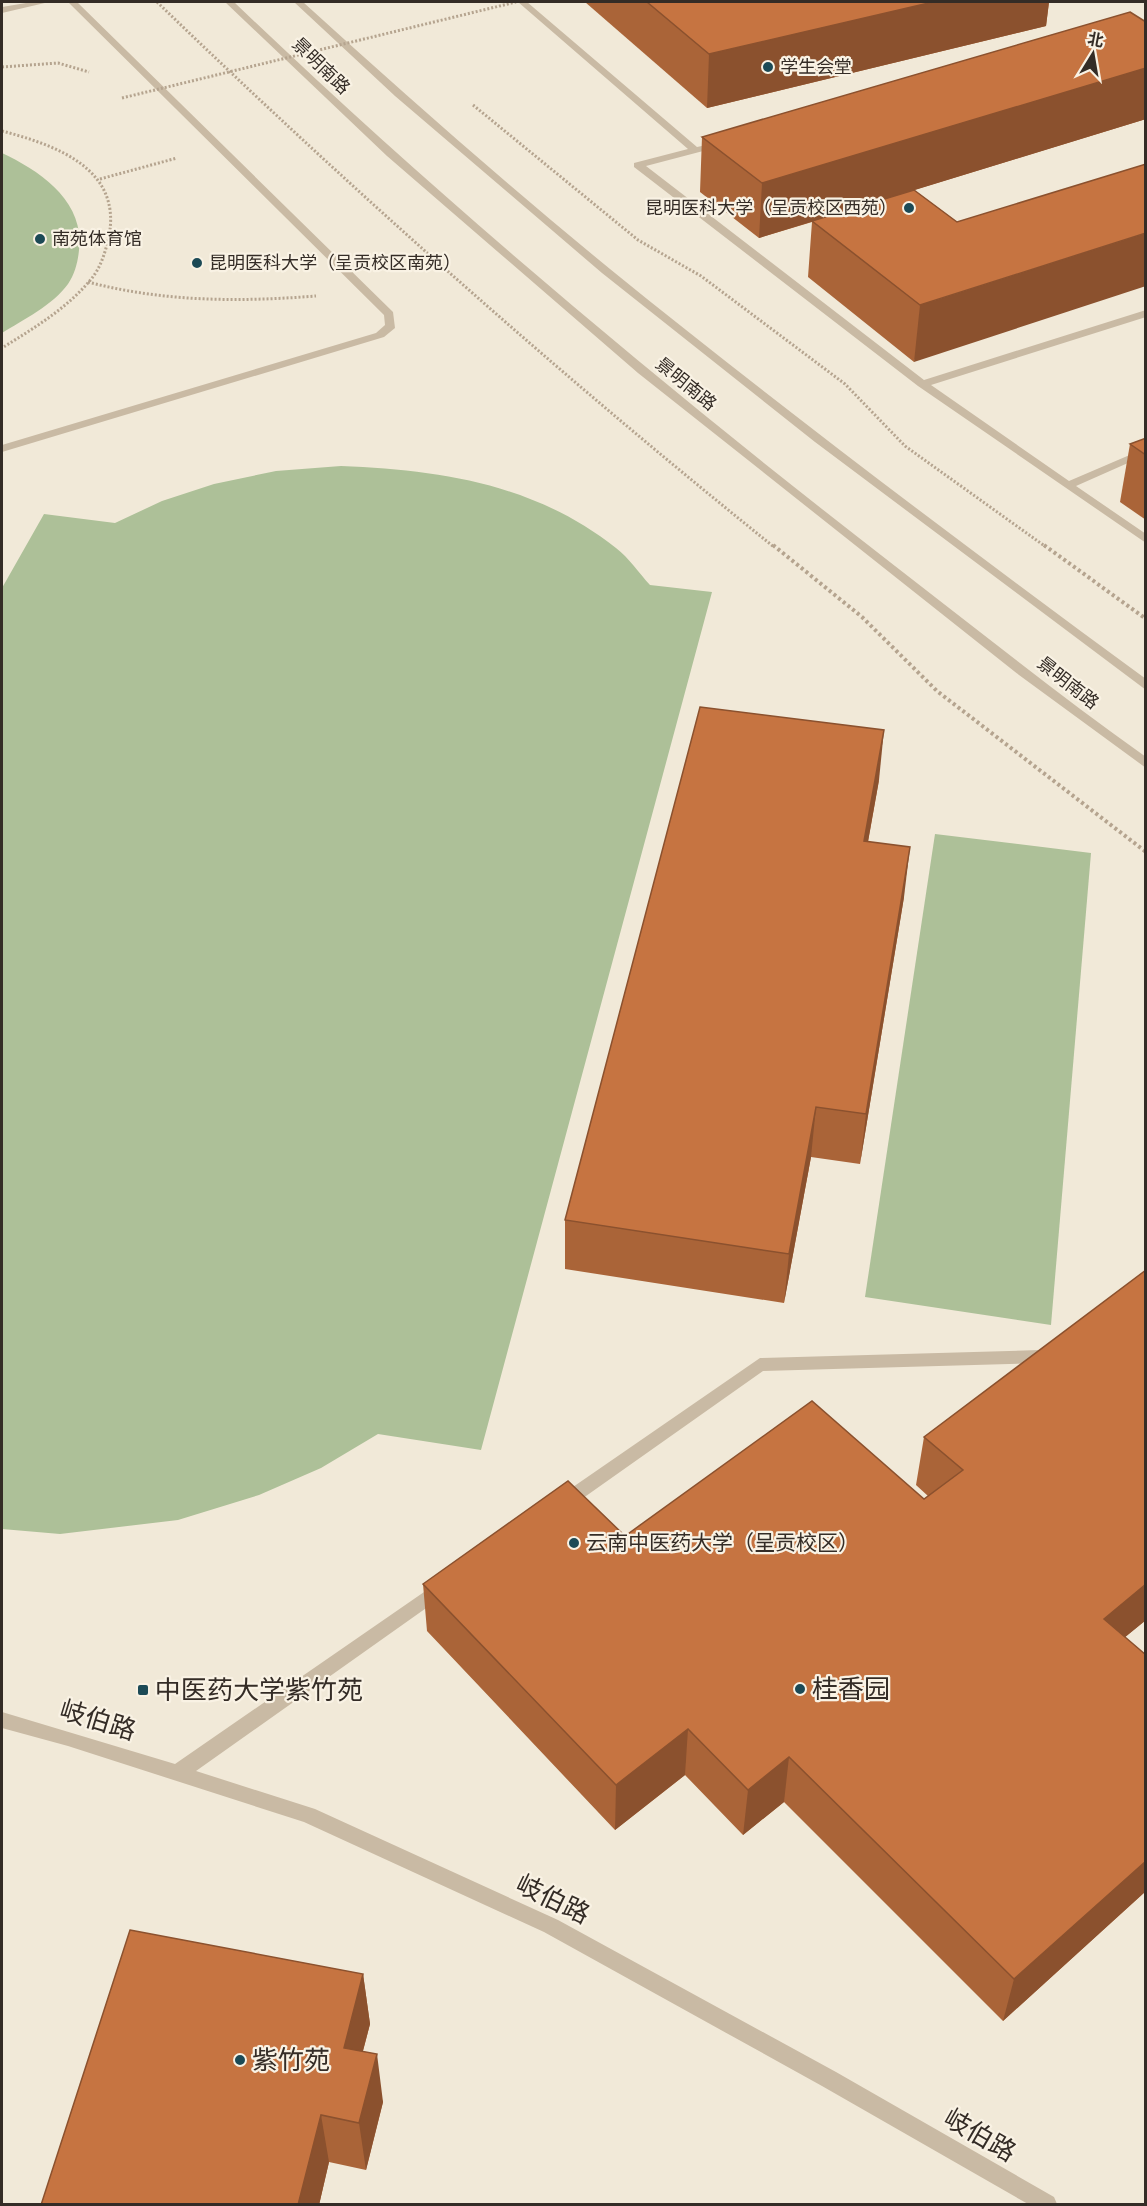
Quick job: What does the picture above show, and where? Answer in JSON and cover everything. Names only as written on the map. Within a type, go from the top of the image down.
[{"type":"street","points":[[2,10],[44,2]]},
{"type":"street","points":[[2,449],[380,335],[391,326],[389,314],[72,2]]},
{"type":"street","name":"景明南路","points":[[229,2],[330,101],[555,299],[765,472],[1146,764]]},
{"type":"street","name":"景明南路","points":[[298,2],[388,86],[618,280],[827,448],[1146,686]]},
{"type":"street","points":[[522,2],[695,150]]},
{"type":"street","points":[[729,141],[638,165],[921,384],[1146,540]]},
{"type":"street","points":[[921,384],[1146,313]]},
{"type":"street","points":[[1066,486],[1146,451]]},
{"type":"street","points":[[546,1515],[760,1365],[1044,1356],[1062,1343]]},
{"type":"street","points":[[177,1773],[459,1576]]},
{"type":"street","name":"岐伯路","points":[[2,1720],[308,1815],[551,1926],[829,2079],[1047,2205]]},
{"type":"path","points":[[157,2],[274,115],[494,314],[712,497],[862,617],[937,691],[1146,852]]},
{"type":"path","points":[[116,92],[122,98],[516,2]]},
{"type":"path","points":[[386,31],[394,38]]},
{"type":"path","points":[[2,67],[58,63],[92,73]]},
{"type":"path","points":[[472,105],[638,240],[701,276],[844,384],[905,446],[1146,619]]},
{"type":"path","points":[[2,131],[50,147],[82,163],[100,179],[109,194],[113,212],[103,256],[88,282],[73,298],[2,348]]},
{"type":"path","points":[[100,179],[219,147]]},
{"type":"path","points":[[88,282],[121,292],[225,299],[280,299],[334,294],[360,286]]},
{"type":"green space","name":"南苑体育馆","points":[[2,153],[31,169],[57,190],[75,217],[79,233],[79,250],[73,276],[62,292],[37,312],[2,333]]},
{"type":"green space","points":[[341,466],[451,477],[520,495],[585,526],[621,552],[650,585],[712,592],[481,1450],[378,1434],[321,1468],[259,1495],[178,1520],[60,1534],[2,1529],[2,588],[44,514],[115,523],[162,501],[214,484],[276,471]]},
{"type":"green space","points":[[935,834],[1091,853],[1051,1325],[865,1297]]},
{"type":"building","points":[[647,2],[933,2],[709,54]]},
{"type":"building","points":[[1130,12],[1146,22],[1146,68],[762,183],[702,137]]},
{"type":"building","points":[[1146,164],[1146,233],[920,305],[812,221],[914,190],[957,222]]},
{"type":"building","points":[[1146,438],[1146,455],[1130,444]]},
{"type":"building","points":[[700,707],[884,730],[864,841],[910,847],[866,1114],[816,1107],[789,1254],[565,1220]]},
{"type":"building","name":"桂香园","points":[[1146,1270],[1146,1584],[1104,1619],[1146,1655],[1146,1861],[1014,1979],[789,1757],[748,1790],[688,1729],[616,1785],[423,1584],[568,1481],[625,1536],[812,1401],[924,1499],[963,1470],[924,1437]]},
{"type":"building","name":"紫竹苑","points":[[130,1930],[363,1974],[344,2048],[377,2054],[359,2123],[321,2115],[298,2205],[41,2205]]},
{"type":"place","name":"学生会堂","points":[[768,67]]},
{"type":"place","name":"昆明医科大学（呈贡校区西苑）","points":[[909,208]]},
{"type":"place","name":"南苑体育馆","points":[[40,239]]},
{"type":"place","name":"昆明医科大学（呈贡校区南苑）","points":[[197,263]]},
{"type":"place","name":"云南中医药大学（呈贡校区）","points":[[574,1543]]},
{"type":"place","name":"桂香园","points":[[800,1689]]},
{"type":"place","name":"中医药大学紫竹苑","points":[[143,1690]]},
{"type":"place","name":"紫竹苑","points":[[240,2060]]}]
